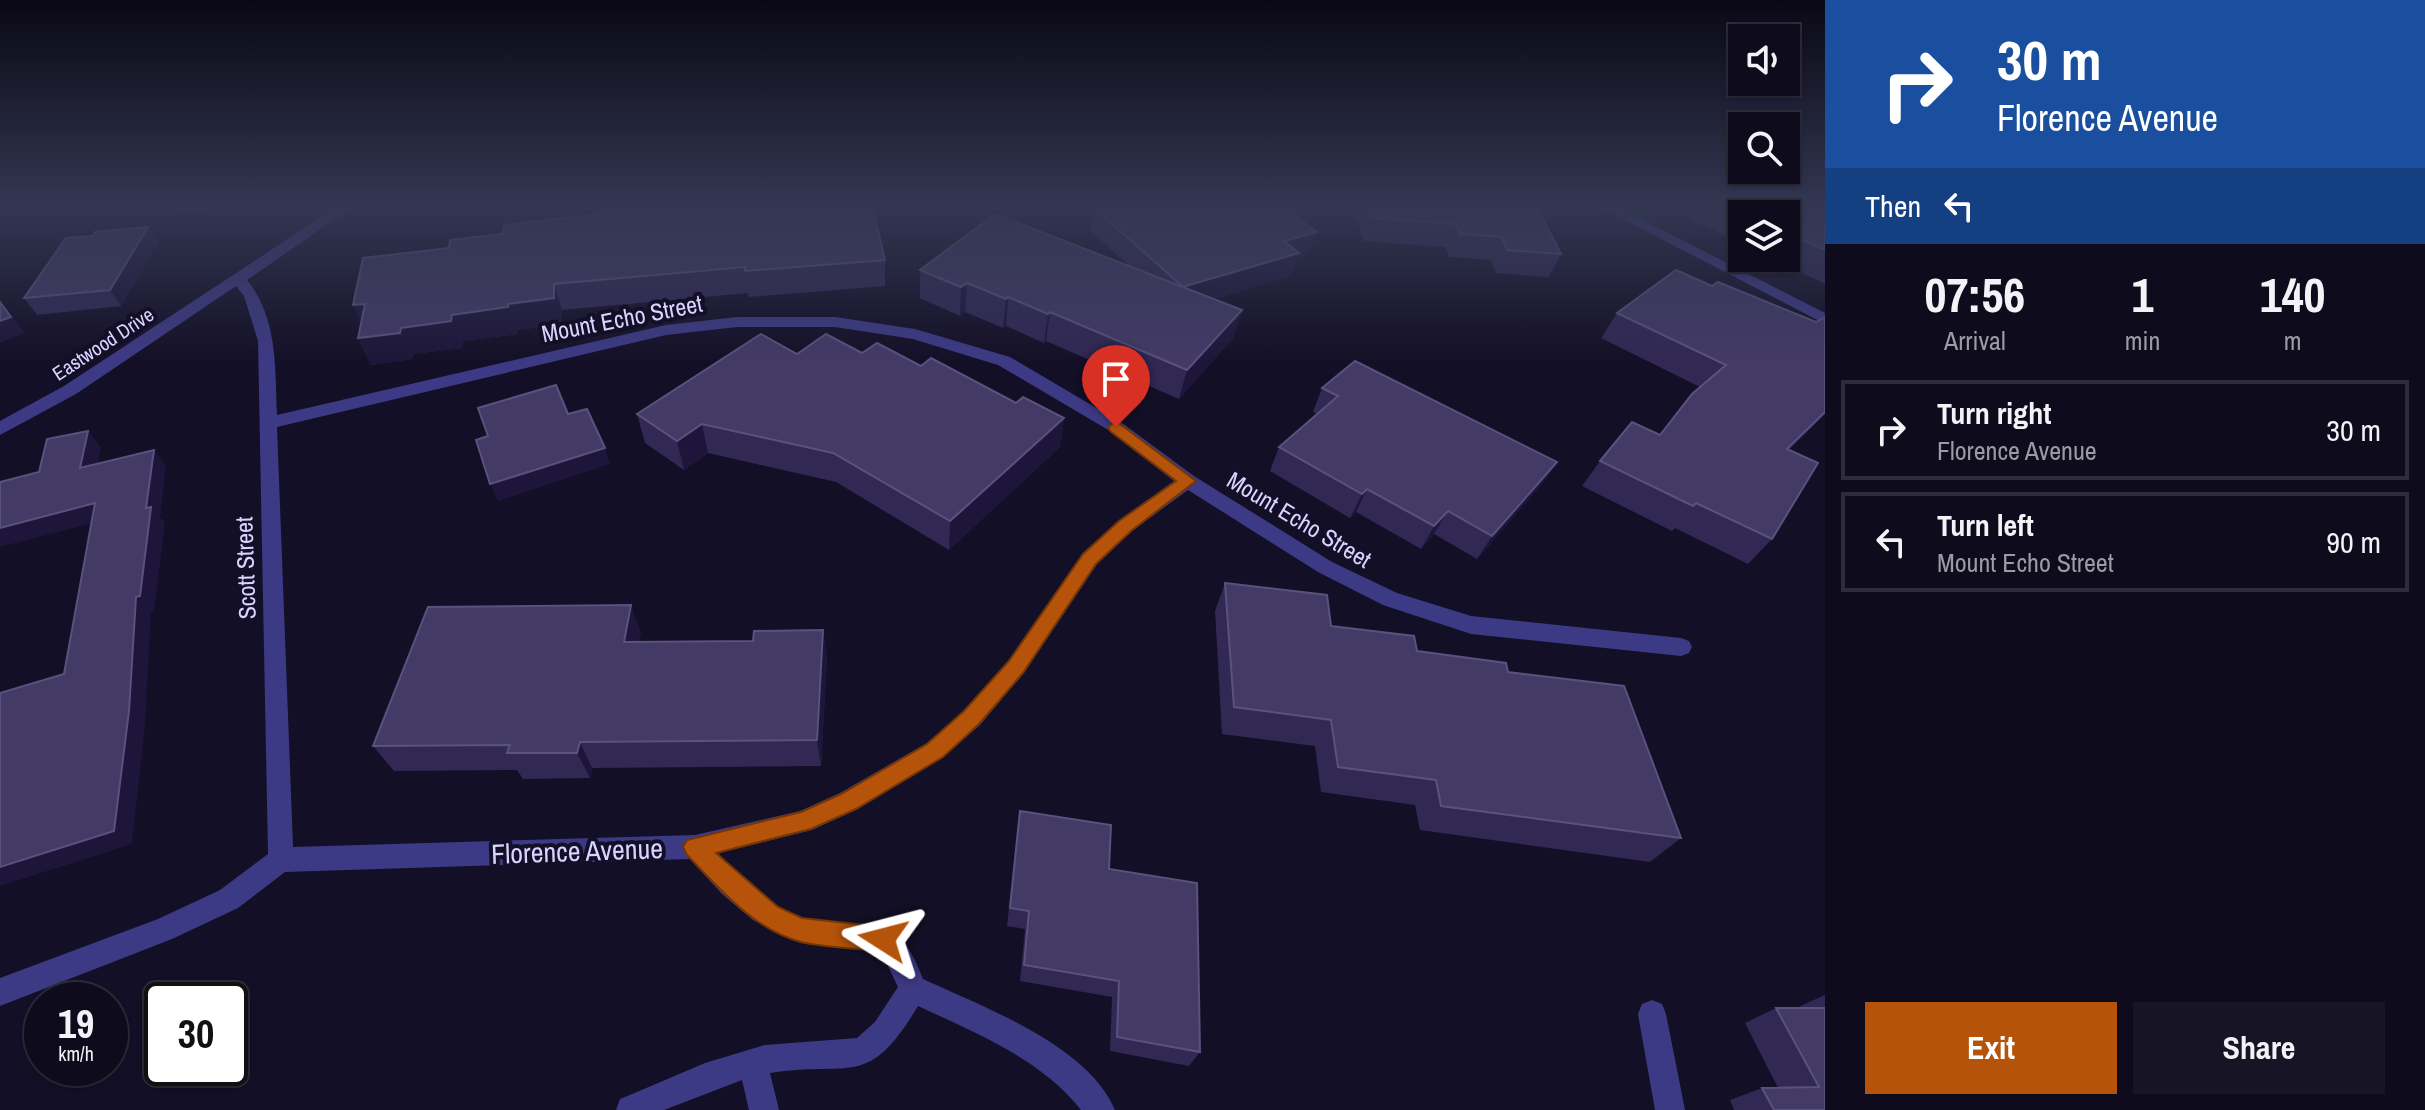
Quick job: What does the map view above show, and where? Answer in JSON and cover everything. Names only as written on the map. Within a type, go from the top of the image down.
[{"type":"street","name":"Eastwood Drive","points":[[0,429],[70,390],[268,260]]},
{"type":"street","points":[[1710,260],[1825,319]]},
{"type":"street","name":"Scott Street","points":[[239,280],[251,295],[266,341],[281,860]]},
{"type":"street","name":"Mount Echo Street","points":[[268,423],[666,330],[737,322],[835,322],[915,334],[1004,361],[1116,427],[1187,481],[1325,567],[1390,599],[1471,625],[1681,647]]},
{"type":"street","name":"Florence Avenue","points":[[281,860],[695,847],[803,822],[849,801],[935,750],[972,718],[1016,667],[1090,559],[1125,526],[1187,481]]},
{"type":"street","points":[[695,847],[740,892],[769,915],[801,930],[883,939],[906,963],[913,989],[1037,1052],[1091,1097],[1100,1110]]},
{"type":"street","points":[[0,992],[163,930],[229,899],[281,860]]},
{"type":"street","points":[[631,1110],[753,1063],[785,1056],[817,1058],[864,1050],[881,1036],[913,989]]},
{"type":"street","points":[[1652,1014],[1670,1110]]},
{"type":"street","points":[[753,1063],[764,1110]]},
{"type":"building","points":[[51,260],[128,260],[110,290],[24,298]]},
{"type":"building","points":[[363,260],[885,260],[745,271],[745,267],[554,284],[554,298],[452,315],[451,321],[401,328],[400,333],[358,338],[365,304],[353,305]]},
{"type":"building","points":[[934,260],[1113,260],[1242,310],[1187,370],[1050,312],[1048,314],[967,283],[961,287],[920,270]]},
{"type":"building","points":[[1152,260],[1276,260],[1183,287]]},
{"type":"building","points":[[1676,270],[1712,286],[1718,282],[1816,322],[1825,317],[1825,412],[1787,449],[1818,463],[1772,539],[1696,503],[1693,506],[1600,461],[1632,422],[1660,435],[1692,394],[1726,365],[1617,313]]},
{"type":"building","points":[[0,302],[11,317],[0,321]]},
{"type":"building","points":[[761,334],[797,354],[826,334],[862,353],[877,343],[921,366],[931,358],[1016,403],[1023,397],[1064,418],[950,521],[833,453],[702,424],[677,441],[637,414]]},
{"type":"building","points":[[1355,361],[1557,462],[1492,536],[1448,511],[1434,526],[1367,489],[1362,494],[1279,447],[1338,396],[1322,388]]},
{"type":"building","points":[[556,385],[568,414],[587,409],[605,448],[490,484],[476,440],[488,436],[478,408]]},
{"type":"building","points":[[88,431],[80,468],[154,450],[146,508],[151,507],[140,596],[136,597],[129,711],[114,831],[0,867],[0,693],[64,674],[95,503],[0,528],[0,482],[39,472],[47,439]]},
{"type":"building","points":[[1225,583],[1327,595],[1331,626],[1414,636],[1417,651],[1506,663],[1508,672],[1624,686],[1681,838],[1441,806],[1436,780],[1338,767],[1331,720],[1234,707]]},
{"type":"building","points":[[631,605],[624,642],[753,641],[754,631],[823,630],[817,740],[580,742],[577,753],[507,753],[510,745],[373,746],[428,607]]},
{"type":"building","points":[[1020,811],[1111,825],[1109,869],[1197,883],[1200,1052],[1117,1037],[1119,981],[1024,965],[1029,911],[1010,908]]},
{"type":"building","points":[[1776,1008],[1825,1008],[1825,1110],[1774,1110],[1762,1088],[1819,1087]]},
{"type":"route","points":[[883,939],[801,930],[769,915],[740,892],[695,847],[754,836],[803,822],[849,801],[935,750],[972,718],[1016,667],[1090,559],[1125,526],[1187,481],[1116,427]]}]
